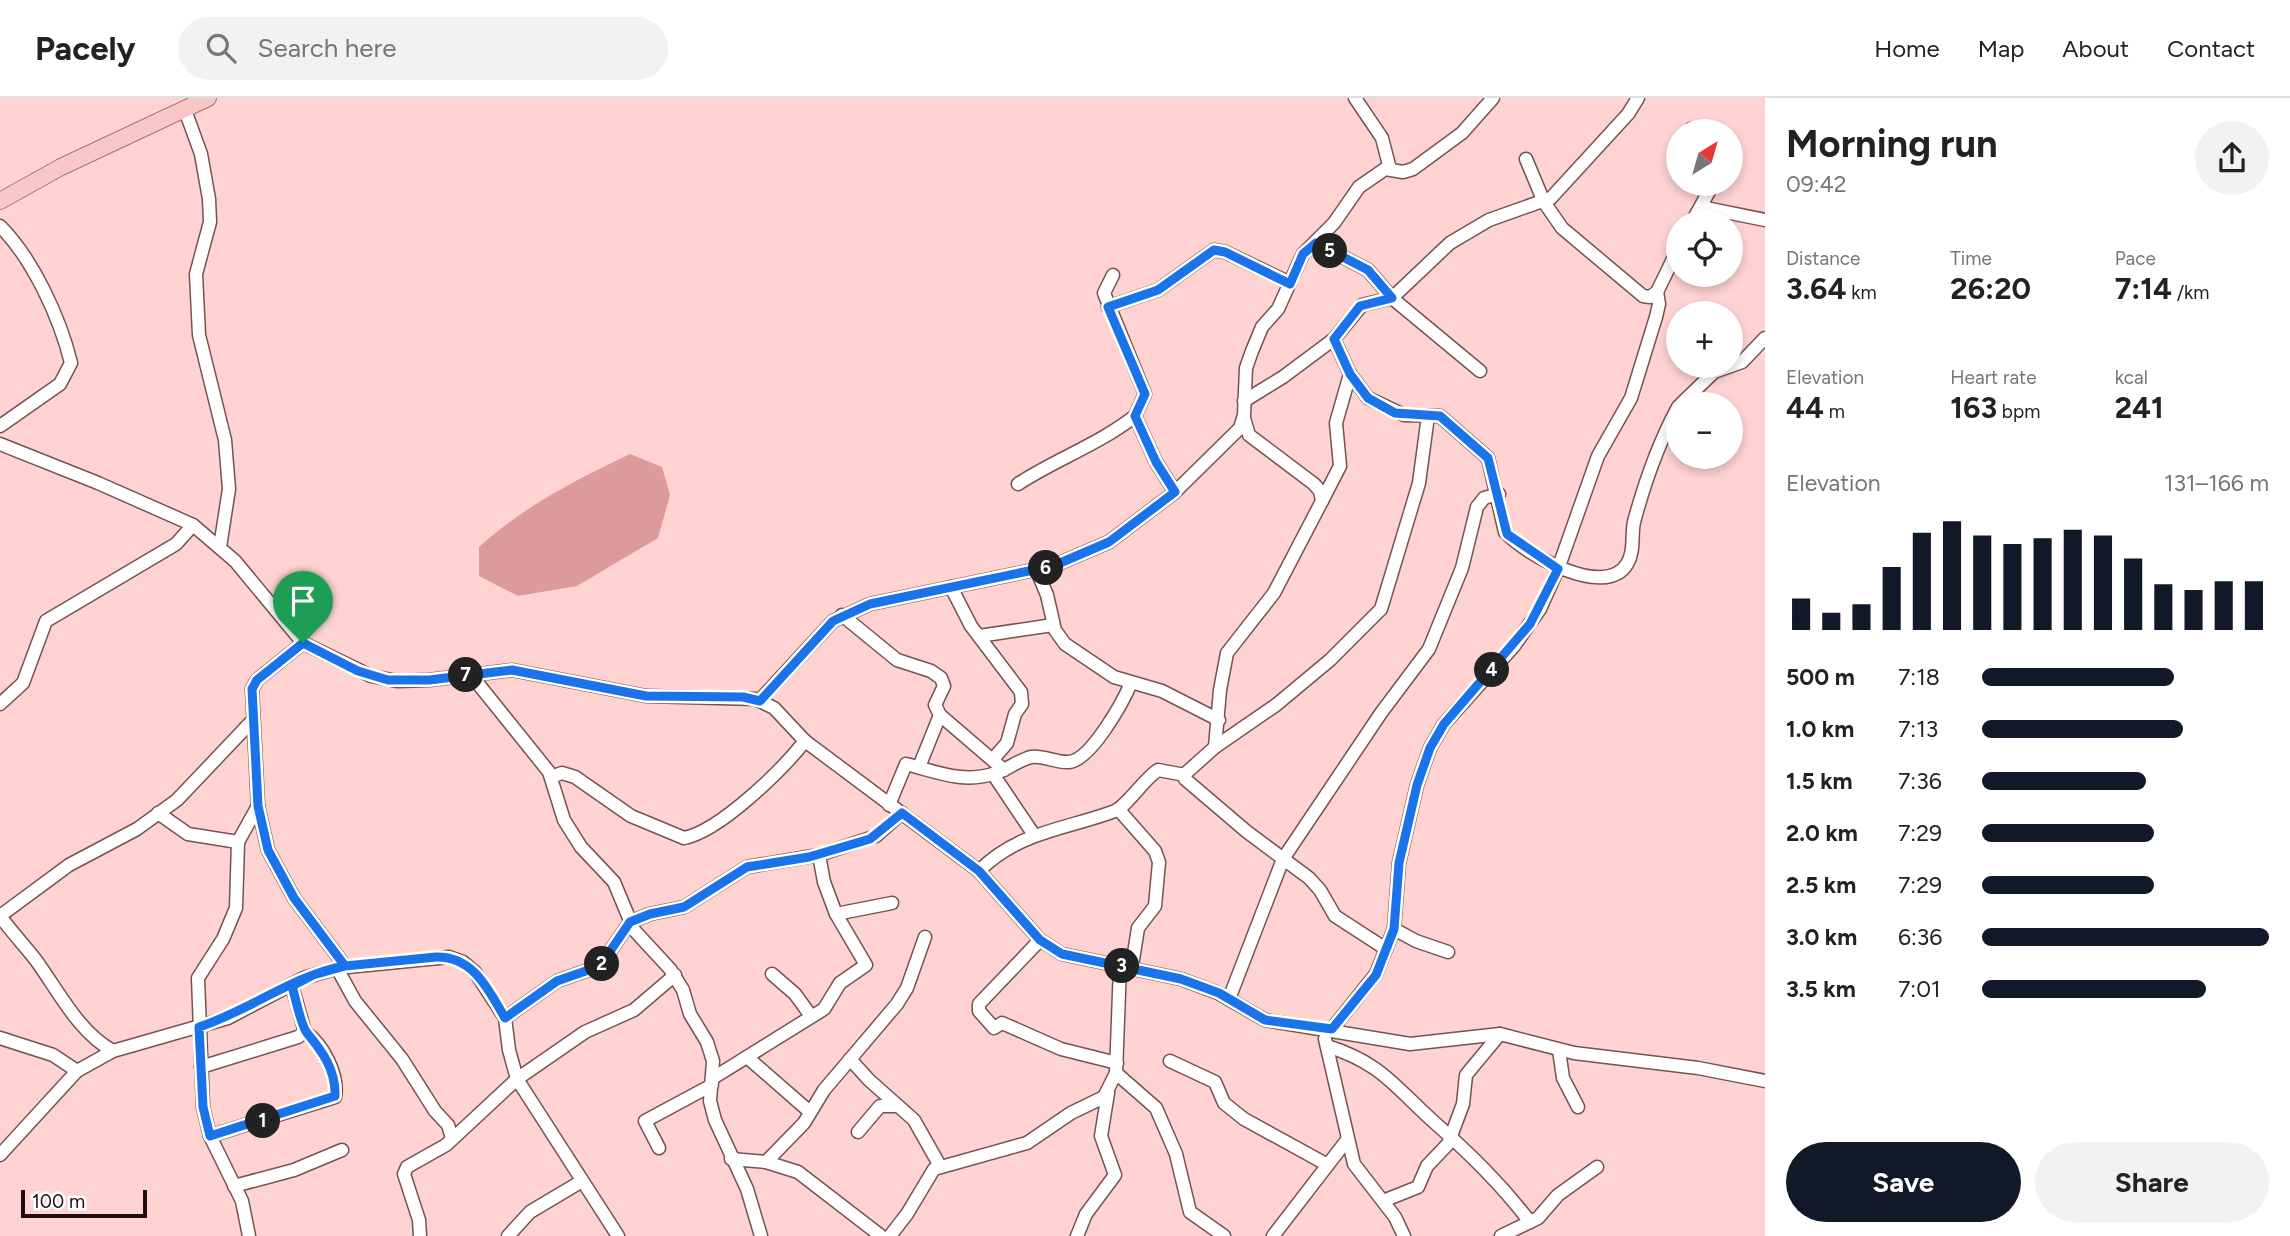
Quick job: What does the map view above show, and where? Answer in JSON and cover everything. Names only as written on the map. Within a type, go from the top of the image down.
[{"type":"main road","points":[[0,201],[61,167],[208,98]]},
{"type":"street","points":[[1355,98],[1382,138],[1390,169]]},
{"type":"street","points":[[760,701],[821,633],[842,615],[870,604],[1037,571],[1109,542],[1175,492],[1242,435],[1246,368],[1262,327],[1278,309],[1303,254],[1316,243],[1359,187],[1378,173],[1390,169],[1404,172],[1413,169],[1462,133],[1493,98]]},
{"type":"street","points":[[1244,401],[1283,377],[1334,339],[1360,306],[1392,298],[1460,236],[1497,217],[1544,202],[1558,192],[1628,114],[1638,98]]},
{"type":"street","points":[[185,110],[201,154],[209,199],[210,222],[196,274],[199,335],[226,452],[229,489],[220,547]]},
{"type":"street","points":[[1526,159],[1544,202],[1578,243],[1638,292],[1650,297],[1657,292],[1666,274]]},
{"type":"street","points":[[1699,210],[1707,196]]},
{"type":"street","points":[[1701,207],[1765,220]]},
{"type":"street","points":[[0,226],[33,272],[66,345],[71,363],[60,384],[0,426]]},
{"type":"street","points":[[1316,243],[1368,270],[1392,298],[1480,372]]},
{"type":"street","points":[[1108,307],[1158,290],[1214,250],[1225,252],[1290,284]]},
{"type":"street","points":[[1018,484],[1049,463],[1078,454],[1135,416],[1145,394],[1108,307],[1104,290],[1113,275]]},
{"type":"street","points":[[1404,1236],[1384,1201],[1358,1172],[1347,1140],[1327,1046],[1327,1029],[1376,975],[1394,929],[1399,863],[1417,785],[1430,748],[1444,724],[1530,624],[1558,569],[1598,456],[1631,398],[1656,317],[1659,304],[1657,292]]},
{"type":"street","points":[[1693,392],[1714,372],[1742,362],[1765,338]]},
{"type":"street","points":[[1334,339],[1350,374],[1368,398],[1404,415],[1443,418],[1488,458],[1507,534],[1558,569],[1607,576],[1625,567],[1631,557],[1632,533],[1647,472],[1666,433]]},
{"type":"street","points":[[1215,747],[1220,690],[1227,653],[1279,586],[1340,466],[1336,423],[1350,374]]},
{"type":"street","points":[[1135,416],[1156,462],[1175,492]]},
{"type":"street","points":[[1185,775],[1215,747],[1276,705],[1312,676],[1381,609],[1419,483],[1428,416]]},
{"type":"street","points":[[1242,435],[1314,484],[1320,491],[1322,501]]},
{"type":"street","points":[[0,444],[98,483],[192,525],[220,547],[303,643],[358,671],[388,680],[429,680],[512,670],[646,696],[743,697],[760,701],[774,708],[805,741],[979,871],[1040,940],[1062,954],[1181,979],[1229,999],[1265,1020],[1410,1044],[1500,1034],[1559,1050],[1698,1068],[1765,1081]]},
{"type":"street","points":[[1229,999],[1283,859],[1381,713],[1429,649],[1462,568],[1477,507],[1483,498],[1499,494]]},
{"type":"street","points":[[0,704],[23,683],[46,621],[176,544],[192,525]]},
{"type":"street","points":[[1037,571],[1047,595],[1053,625],[1058,636],[1071,649],[1104,672],[1162,691],[1219,720]]},
{"type":"street","points":[[951,587],[979,636],[1022,694],[1022,704],[1015,714],[1007,743],[994,758]]},
{"type":"street","points":[[842,615],[897,660],[931,671],[941,678],[944,686],[935,705],[940,716],[994,758],[1034,835]]},
{"type":"street","points":[[979,636],[1053,625]]},
{"type":"street","points":[[303,643],[257,680],[251,691],[258,806],[263,835],[294,898],[341,967],[355,1001],[402,1059],[448,1125],[452,1138]]},
{"type":"street","points":[[471,674],[551,777],[567,825],[580,847],[614,883],[630,922],[645,946],[675,975],[683,989],[690,1014],[707,1042],[713,1082],[710,1101],[715,1120],[747,1189],[761,1236]]},
{"type":"street","points":[[889,805],[904,765],[959,778],[999,772],[1033,757],[1064,762],[1077,760],[1099,736],[1131,683]]},
{"type":"street","points":[[919,767],[940,716]]},
{"type":"street","points":[[113,1051],[71,1012],[0,916],[69,865],[137,829],[186,792],[253,720]]},
{"type":"street","points":[[551,777],[562,773],[575,777],[631,816],[684,838],[712,825],[766,785],[805,741]]},
{"type":"street","points":[[979,871],[994,855],[1034,835],[1119,810],[1157,770],[1185,775]]},
{"type":"street","points":[[1185,775],[1186,781],[1199,793],[1320,890],[1335,916],[1386,949]]},
{"type":"street","points":[[249,1236],[246,1213],[210,1136],[203,1107],[198,978],[223,939],[236,908],[238,842],[258,806]]},
{"type":"street","points":[[1077,1236],[1086,1214],[1115,1175],[1101,1136],[1108,1092],[1116,1068],[1126,966],[1138,928],[1155,906],[1159,862],[1155,851],[1119,810]]},
{"type":"street","points":[[158,813],[188,834],[238,842]]},
{"type":"street","points":[[505,1018],[557,981],[600,966],[630,922],[650,914],[684,907],[747,867],[819,855],[870,839],[902,813]]},
{"type":"street","points":[[659,1148],[644,1124],[645,1121],[713,1082],[829,1005],[841,981],[867,962],[848,937],[836,914],[824,882],[819,855]]},
{"type":"street","points":[[836,914],[892,904]]},
{"type":"street","points":[[1394,929],[1416,941],[1448,952]]},
{"type":"street","points":[[766,1163],[905,992],[925,937]]},
{"type":"street","points":[[1040,940],[979,1004],[979,1011],[994,1028],[1002,1023],[1061,1049],[1116,1068],[1156,1108],[1176,1154],[1190,1212],[1224,1236]]},
{"type":"street","points":[[0,1155],[77,1071],[113,1051],[229,1018],[304,978],[341,967],[436,957],[458,959],[475,972],[505,1018],[509,1050],[517,1079],[618,1236]]},
{"type":"street","points":[[772,974],[795,994],[811,1016]]},
{"type":"street","points":[[421,1236],[419,1220],[404,1171],[452,1138],[517,1079],[585,1032],[640,1006],[675,975]]},
{"type":"street","points":[[210,1136],[335,1097],[330,1068],[321,1047],[305,1031],[292,986]]},
{"type":"street","points":[[201,1067],[298,1037],[305,1031]]},
{"type":"street","points":[[1384,1201],[1419,1187],[1427,1166],[1444,1151],[1451,1136],[1463,1104],[1465,1077],[1500,1034]]},
{"type":"street","points":[[0,1038],[53,1055],[77,1071]]},
{"type":"street","points":[[1327,1046],[1353,1054],[1374,1066],[1493,1175],[1531,1222]]},
{"type":"street","points":[[1559,1050],[1563,1077],[1578,1107]]},
{"type":"street","points":[[747,1057],[810,1112]]},
{"type":"street","points":[[850,1059],[919,1127],[940,1166]]},
{"type":"street","points":[[1170,1061],[1215,1082],[1222,1101],[1244,1119],[1326,1164]]},
{"type":"street","points":[[890,1236],[907,1214],[928,1174],[940,1166],[1027,1143],[1071,1113],[1098,1102],[1108,1092]]},
{"type":"street","points":[[858,1132],[880,1106],[899,1106]]},
{"type":"street","points":[[1273,1236],[1347,1140]]},
{"type":"street","points":[[234,1186],[294,1170],[342,1150]]},
{"type":"street","points":[[731,1159],[766,1163],[806,1176],[881,1236]]},
{"type":"street","points":[[1501,1236],[1541,1215],[1558,1195],[1597,1167]]},
{"type":"street","points":[[508,1236],[530,1212],[582,1181]]},
{"type":"shaded area","points":[[630,454],[662,467],[670,495],[658,538],[577,586],[518,596],[479,576],[479,547],[496,532],[551,495]]},
{"type":"route","points":[[303,643],[257,680],[252,689],[258,806],[263,835],[278,870],[294,898],[345,966],[304,978],[292,986],[305,1031],[315,1038],[330,1068],[335,1097],[310,1102],[270,1119],[210,1136],[203,1107],[199,1027],[229,1018],[304,978],[313,975],[345,966],[436,957],[458,959],[468,965],[505,1018],[557,981],[600,966],[630,922],[650,914],[684,907],[747,867],[809,857],[870,839],[883,832],[902,813],[979,871],[1040,940],[1062,954],[1090,962],[1132,967],[1197,984],[1219,993],[1265,1020],[1332,1029],[1376,975],[1394,929],[1399,863],[1411,822],[1417,785],[1430,748],[1444,724],[1514,646],[1530,624],[1540,609],[1558,569],[1505,532],[1499,494],[1488,458],[1449,422],[1438,416],[1395,413],[1365,395],[1350,374],[1334,339],[1360,306],[1392,298],[1368,270],[1316,243],[1303,254],[1290,284],[1225,252],[1214,250],[1147,296],[1108,307],[1145,394],[1135,416],[1156,462],[1175,492],[1109,542],[1053,566],[870,604],[842,615],[821,633],[760,701],[743,697],[646,696],[512,670],[429,680],[388,680],[358,671],[303,643]]}]
